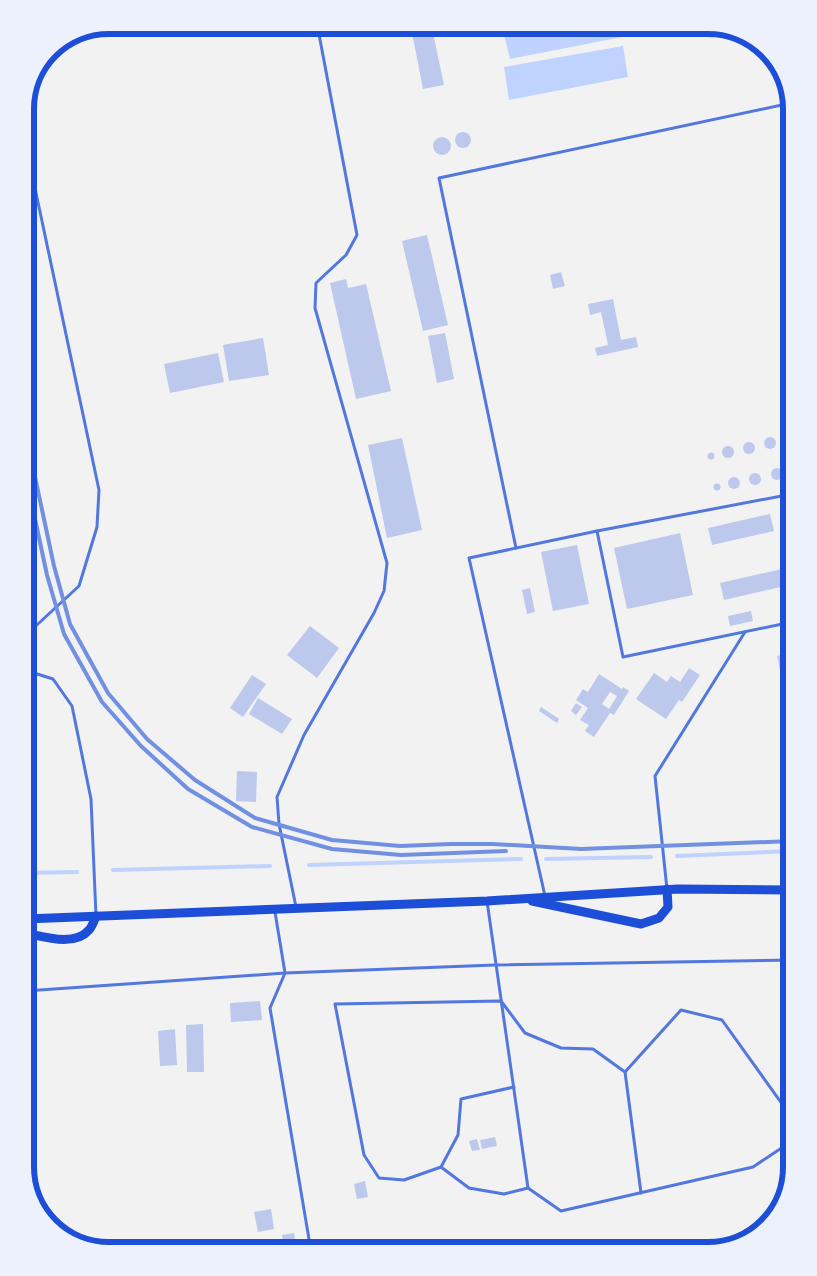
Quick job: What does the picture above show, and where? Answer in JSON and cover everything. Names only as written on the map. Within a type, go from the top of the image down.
[{"type":"main road","points":[[522,899],[641,924],[659,918],[668,907],[667,889]]},
{"type":"main road","points":[[34,919],[487,901],[667,889],[783,890]]},
{"type":"main road","points":[[34,935],[59,939],[78,939],[90,930],[96,916]]},
{"type":"lane","points":[[296,908],[278,824],[277,797],[304,735],[374,613],[384,591],[387,563],[315,308],[316,283],[346,255],[357,235],[319,34]]},
{"type":"lane","points":[[516,548],[439,178],[783,105]]},
{"type":"lane","points":[[34,183],[99,490],[98,527],[78,586],[34,625]]},
{"type":"lane","points":[[545,897],[469,558],[597,531],[783,496]]},
{"type":"lane","points":[[597,531],[624,657],[783,624]]},
{"type":"lane","points":[[667,889],[655,776],[745,632]]},
{"type":"lane","points":[[34,673],[53,679],[72,706],[91,799],[96,916]]},
{"type":"lane","points":[[487,901],[528,1188],[562,1211],[753,1167],[783,1147]]},
{"type":"lane","points":[[275,908],[285,973],[270,1008],[309,1242]]},
{"type":"lane","points":[[34,990],[285,973],[495,965],[783,960]]},
{"type":"lane","points":[[501,1001],[525,1033],[561,1048],[592,1049],[625,1072],[641,1192]]},
{"type":"lane","points":[[501,1001],[335,1004],[364,1155],[379,1178],[404,1180],[441,1167],[458,1135],[461,1099],[514,1087]]},
{"type":"lane","points":[[625,1072],[681,1010],[722,1020],[783,1105]]},
{"type":"lane","points":[[441,1167],[469,1188],[504,1194],[528,1188]]},
{"type":"water","points":[[504,34],[621,34],[622,37],[510,59]]},
{"type":"water","points":[[623,46],[628,77],[509,100],[504,67]]},
{"type":"building","points":[[412,34],[433,34],[444,85],[423,89]]},
{"type":"building","points":[[460,132],[466,132],[471,137],[469,146],[460,148],[455,143],[455,137]]},
{"type":"building","points":[[442,137],[448,140],[451,146],[448,152],[442,155],[436,152],[433,146],[436,140]]},
{"type":"building","points":[[427,235],[448,325],[423,331],[402,241]]},
{"type":"building","points":[[561,272],[565,286],[553,289],[550,275]]},
{"type":"building","points":[[346,279],[348,288],[366,284],[391,391],[356,399],[330,283]]},
{"type":"building","points":[[613,299],[621,340],[636,337],[638,347],[597,356],[595,348],[608,345],[601,312],[590,315],[588,304]]},
{"type":"building","points":[[445,333],[454,379],[437,383],[428,336]]},
{"type":"building","points":[[263,338],[269,375],[229,381],[223,345]]},
{"type":"building","points":[[218,353],[224,382],[170,393],[164,364]]},
{"type":"building","points":[[770,437],[776,443],[770,449],[764,443]]},
{"type":"building","points":[[402,438],[422,530],[387,538],[368,445]]},
{"type":"building","points":[[747,442],[751,442],[755,448],[751,454],[747,454],[743,450],[743,446]]},
{"type":"building","points":[[728,446],[734,452],[728,458],[722,452]]},
{"type":"building","points":[[711,452],[715,456],[711,460],[707,456]]},
{"type":"building","points":[[777,468],[783,474],[777,480],[771,474]]},
{"type":"building","points":[[753,473],[757,473],[761,479],[757,485],[753,485],[749,481],[749,477]]},
{"type":"building","points":[[734,477],[740,483],[734,489],[728,483]]},
{"type":"building","points":[[717,483],[721,487],[717,491],[713,487]]},
{"type":"building","points":[[770,514],[774,531],[712,545],[708,528]]},
{"type":"building","points":[[680,533],[693,595],[627,609],[614,548]]},
{"type":"building","points":[[577,545],[589,604],[553,611],[541,552]]},
{"type":"building","points":[[782,569],[783,586],[724,600],[720,583]]},
{"type":"building","points":[[530,588],[535,612],[527,614],[522,590]]},
{"type":"building","points":[[751,611],[753,621],[730,626],[728,616]]},
{"type":"building","points":[[310,626],[339,648],[317,678],[287,655]]},
{"type":"building","points":[[783,655],[783,683],[777,656]]},
{"type":"building","points":[[689,668],[700,675],[682,702],[679,700],[666,719],[636,699],[654,673],[667,682],[671,676],[680,682]]},
{"type":"building","points":[[599,674],[622,689],[623,687],[629,691],[614,715],[607,711],[610,713],[594,737],[585,731],[589,725],[580,720],[588,708],[576,700],[583,689],[588,692]],"holes":[[[610,692],[617,696],[609,709],[602,704]]]},
{"type":"building","points":[[252,675],[266,684],[243,717],[230,708]]},
{"type":"building","points":[[258,698],[292,719],[282,734],[249,714]]},
{"type":"building","points":[[576,703],[582,707],[576,715],[571,711]]},
{"type":"building","points":[[541,707],[559,719],[557,723],[539,711]]},
{"type":"building","points":[[237,771],[257,772],[256,802],[236,801]]},
{"type":"building","points":[[260,1001],[262,1020],[231,1022],[230,1003]]},
{"type":"building","points":[[203,1024],[204,1072],[187,1072],[186,1025]]},
{"type":"building","points":[[175,1029],[177,1065],[160,1066],[158,1031]]},
{"type":"building","points":[[495,1137],[497,1146],[482,1149],[480,1140]]},
{"type":"building","points":[[477,1139],[480,1150],[472,1151],[469,1141]]},
{"type":"building","points":[[365,1181],[368,1197],[357,1199],[354,1184]]},
{"type":"building","points":[[271,1209],[274,1229],[258,1232],[254,1212]]},
{"type":"building","points":[[294,1233],[295,1242],[283,1242],[282,1235]]},
{"type":"waterway","points":[[677,856],[783,851]]},
{"type":"waterway","points":[[546,859],[651,857]]},
{"type":"waterway","points":[[309,865],[521,859]]},
{"type":"waterway","points":[[113,870],[270,866]]},
{"type":"waterway","points":[[34,873],[77,872]]},
{"type":"railway","points":[[34,472],[54,566],[70,624],[108,693],[147,739],[195,780],[255,818],[332,840],[400,846],[493,844],[581,849],[783,841]]},
{"type":"railway","points":[[34,514],[47,575],[64,634],[102,702],[141,746],[188,789],[252,827],[332,849],[401,855],[506,851]]}]
